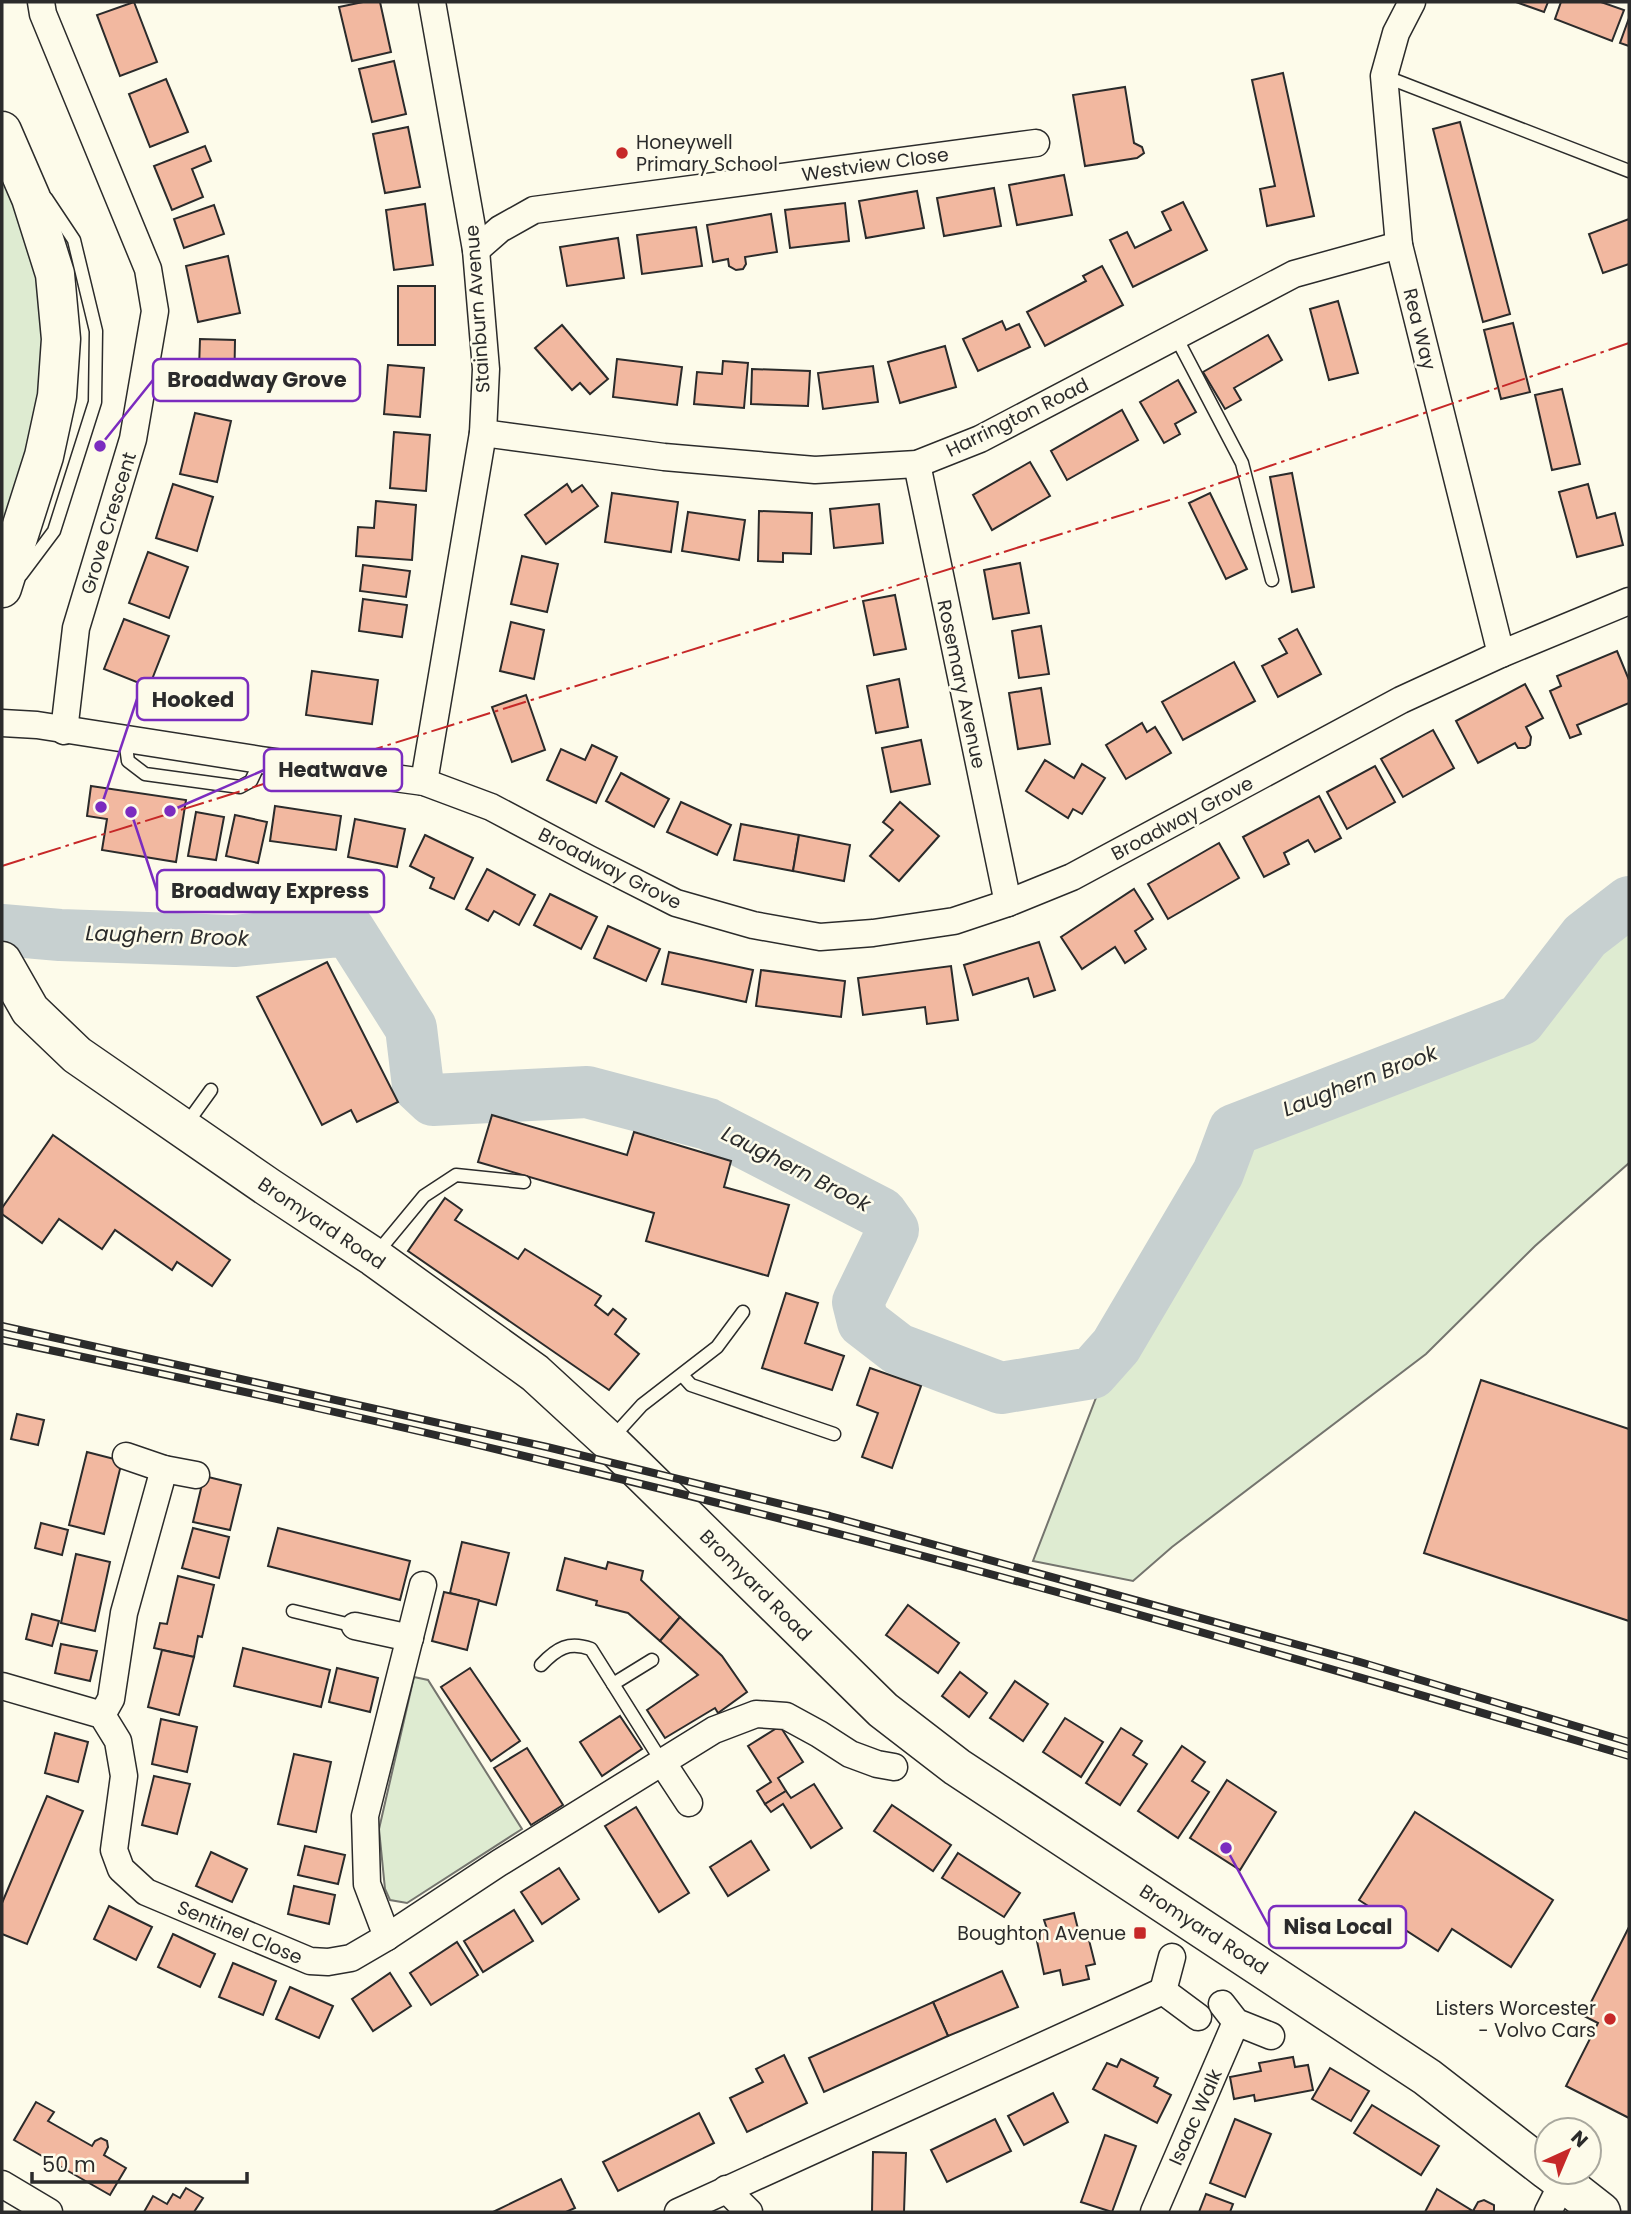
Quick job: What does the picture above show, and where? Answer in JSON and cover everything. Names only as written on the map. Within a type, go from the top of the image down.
[{"type":"main road","points":[[2,131],[32,198],[55,274],[61,339],[57,396],[44,456],[2,588]]},
{"type":"main road","name":"Bromyard Road","points":[[2,961],[30,1010],[78,1055],[374,1257],[535,1373],[609,1441],[883,1710],[911,1759],[957,1768],[1427,2077],[1533,2168]]},
{"type":"main road","name":"Bromyard Road","points":[[1556,2186],[1601,2212]]},
{"type":"street","name":"Grove Crescent","points":[[41,2],[43,14],[148,268],[155,311],[133,439],[76,628],[64,731]]},
{"type":"street","name":"Stainburn Avenue","points":[[424,782],[483,433],[486,369],[476,250],[432,2]]},
{"type":"street","name":"Rea Way","points":[[1412,2],[1396,33],[1384,76],[1399,245],[1501,654]]},
{"type":"street","name":"Westview Close","points":[[476,250],[500,229],[534,210],[1037,143]]},
{"type":"street","name":"Harrington Road","points":[[483,433],[664,457],[815,470],[917,464],[980,439],[1294,274],[1399,245]]},
{"type":"street","name":"Rosemary Avenue","points":[[917,464],[1008,903]]},
{"type":"street","name":"Broadway Grove","points":[[2,723],[37,725],[424,782],[491,807],[676,903],[753,925],[820,937],[873,933],[954,921],[1072,877],[1401,700],[1501,654],[1629,601]]},
{"type":"street","points":[[126,1456],[164,1469],[196,1475]]},
{"type":"street","points":[[2,1686],[102,1715],[111,1699],[124,1613],[164,1469]]},
{"type":"street","points":[[387,1937],[367,1884],[365,1816],[423,1585]]},
{"type":"street","points":[[355,1626],[410,1638]]},
{"type":"street","name":"Sentinel Close","points":[[102,1715],[118,1741],[124,1776],[114,1850],[121,1869],[146,1892],[310,1962],[351,1958],[714,1730],[756,1714],[786,1716],[850,1754],[877,1764],[911,1759]]},
{"type":"street","points":[[662,1762],[689,1803]]},
{"type":"street","points":[[1163,1991],[1172,1957]]},
{"type":"street","points":[[1163,1991],[1198,2017]]},
{"type":"street","points":[[678,2212],[1163,1991]]},
{"type":"street","name":"Isaac Walk","points":[[1154,2212],[1229,2013],[1271,2036]]},
{"type":"street","points":[[2,2185],[49,2212]]},
{"type":"street","points":[[726,2189],[749,2212]]},
{"type":"lane","points":[[1384,76],[1629,171]]},
{"type":"lane","points":[[2,131],[74,240],[96,331],[94,402],[54,531],[2,602]]},
{"type":"lane","points":[[1175,337],[1242,463],[1272,580]]},
{"type":"lane","points":[[183,1129],[212,1090]]},
{"type":"lane","points":[[374,1257],[424,1196],[456,1175],[524,1182]]},
{"type":"lane","points":[[609,1441],[642,1405],[717,1348],[743,1312]]},
{"type":"lane","points":[[682,1375],[691,1385],[834,1434]]},
{"type":"lane","points":[[293,1611],[355,1626]]},
{"type":"lane","points":[[541,1665],[553,1652],[576,1643],[591,1649],[662,1762]]},
{"type":"lane","points":[[613,1684],[652,1660]]},
{"type":"green space","points":[[2,167],[30,234],[47,341],[29,448],[2,527]]},
{"type":"green space","points":[[1629,887],[1629,1163],[1535,1246],[1426,1354],[1172,1547],[1133,1581],[1033,1561],[1116,1346],[1218,1173],[1234,1130],[1520,1020],[1571,924]]},
{"type":"green space","points":[[414,1677],[428,1680],[522,1829],[407,1903],[390,1900],[385,1889],[379,1829]]},
{"type":"building","points":[[134,2],[157,62],[120,76],[97,15]]},
{"type":"building","points":[[380,2],[391,52],[352,61],[339,7]]},
{"type":"building","points":[[1516,2],[1548,2],[1544,12]]},
{"type":"building","points":[[1561,2],[1601,2],[1624,10],[1612,41],[1555,19]]},
{"type":"building","points":[[1629,18],[1629,46],[1620,43]]},
{"type":"building","points":[[394,61],[406,114],[372,122],[359,69]]},
{"type":"building","points":[[1283,73],[1314,216],[1267,226],[1260,189],[1275,186],[1252,80]]},
{"type":"building","points":[[166,79],[188,132],[150,147],[129,94]]},
{"type":"building","points":[[1125,87],[1134,143],[1142,147],[1144,153],[1137,158],[1085,166],[1073,95]]},
{"type":"building","points":[[1460,122],[1510,314],[1483,322],[1433,129]]},
{"type":"building","points":[[408,127],[420,187],[385,193],[373,134]]},
{"type":"building","points":[[205,146],[211,161],[192,169],[203,197],[172,210],[154,166]]},
{"type":"building","points":[[1064,175],[1072,215],[1017,225],[1009,185]]},
{"type":"building","points":[[994,188],[1001,226],[944,236],[937,198]]},
{"type":"building","points":[[917,191],[924,228],[866,238],[859,201]]},
{"type":"building","points":[[1183,202],[1207,250],[1133,287],[1110,240],[1127,232],[1135,248],[1171,230],[1162,212]]},
{"type":"building","points":[[845,203],[849,241],[790,248],[785,210]]},
{"type":"building","points":[[425,204],[433,265],[394,270],[386,210]]},
{"type":"building","points":[[214,205],[224,234],[184,248],[174,219]]},
{"type":"building","points":[[771,214],[777,252],[745,257],[746,264],[743,269],[736,270],[729,266],[728,259],[713,262],[707,225]]},
{"type":"building","points":[[1629,219],[1629,264],[1603,273],[1589,234]]},
{"type":"building","points":[[696,227],[702,266],[642,274],[637,235]]},
{"type":"building","points":[[618,238],[624,278],[567,286],[560,247]]},
{"type":"building","points":[[228,256],[240,313],[198,322],[186,266]]},
{"type":"building","points":[[1102,266],[1123,305],[1045,346],[1027,312],[1086,281],[1083,276]]},
{"type":"building","points":[[398,286],[435,286],[435,345],[398,345]]},
{"type":"building","points":[[1338,301],[1358,373],[1329,380],[1310,309]]},
{"type":"building","points":[[1002,321],[1006,330],[1019,324],[1030,347],[978,371],[963,339]]},
{"type":"building","points":[[1513,323],[1530,392],[1501,399],[1484,330]]},
{"type":"building","points":[[562,325],[608,379],[590,394],[580,383],[572,390],[535,348]]},
{"type":"building","points":[[1268,335],[1282,360],[1234,388],[1241,400],[1225,409],[1203,372]]},
{"type":"building","points":[[200,339],[235,340],[234,398],[198,398]]},
{"type":"building","points":[[945,346],[956,387],[900,403],[888,362]]},
{"type":"building","points":[[617,359],[682,367],[677,405],[613,397]]},
{"type":"building","points":[[723,361],[748,363],[744,408],[694,404],[697,372],[722,374]]},
{"type":"building","points":[[388,365],[424,368],[420,417],[384,414]]},
{"type":"building","points":[[873,366],[878,402],[823,409],[818,373]]},
{"type":"building","points":[[752,369],[810,371],[808,406],[751,404]]},
{"type":"building","points":[[1178,380],[1196,412],[1175,424],[1180,434],[1164,443],[1140,402]]},
{"type":"building","points":[[1562,389],[1580,464],[1552,470],[1535,395]]},
{"type":"building","points":[[1122,410],[1138,440],[1067,480],[1051,451]]},
{"type":"building","points":[[195,413],[231,421],[217,482],[180,474]]},
{"type":"building","points":[[394,432],[430,435],[426,491],[390,488]]},
{"type":"building","points":[[1030,462],[1050,496],[992,530],[973,495]]},
{"type":"building","points":[[1292,473],[1314,587],[1292,592],[1270,477]]},
{"type":"building","points":[[173,484],[213,497],[197,551],[156,538]]},
{"type":"building","points":[[567,484],[572,492],[582,485],[598,506],[546,544],[525,515]]},
{"type":"building","points":[[1588,484],[1597,518],[1615,513],[1623,545],[1577,557],[1559,492]]},
{"type":"building","points":[[612,493],[678,502],[671,552],[605,542]]},
{"type":"building","points":[[1210,493],[1247,569],[1226,579],[1189,503]]},
{"type":"building","points":[[376,501],[416,505],[412,560],[356,556],[358,527],[374,528]]},
{"type":"building","points":[[879,504],[883,543],[834,548],[830,509]]},
{"type":"building","points":[[759,511],[812,513],[811,554],[783,553],[783,562],[758,561]]},
{"type":"building","points":[[688,512],[745,520],[739,560],[682,551]]},
{"type":"building","points":[[148,552],[188,567],[169,618],[129,603]]},
{"type":"building","points":[[522,556],[558,564],[547,612],[511,604]]},
{"type":"building","points":[[1020,563],[1029,613],[993,619],[984,570]]},
{"type":"building","points":[[363,565],[410,571],[406,597],[360,591]]},
{"type":"building","points":[[895,595],[906,649],[874,655],[863,601]]},
{"type":"building","points":[[363,599],[407,605],[402,637],[359,631]]},
{"type":"building","points":[[124,619],[169,636],[149,687],[104,669]]},
{"type":"building","points":[[511,622],[544,630],[534,679],[500,671]]},
{"type":"building","points":[[1041,626],[1049,674],[1019,678],[1012,631]]},
{"type":"building","points":[[1297,629],[1321,674],[1278,697],[1262,666],[1287,653],[1279,639]]},
{"type":"building","points":[[1617,651],[1629,680],[1629,703],[1577,725],[1581,734],[1570,738],[1550,691],[1561,686],[1557,676]]},
{"type":"building","points":[[1234,662],[1255,701],[1183,740],[1162,702]]},
{"type":"building","points":[[312,671],[378,680],[372,724],[306,715]]},
{"type":"building","points":[[899,679],[908,727],[876,733],[867,686]]},
{"type":"building","points":[[1525,684],[1543,718],[1526,727],[1531,737],[1530,745],[1518,748],[1515,743],[1478,763],[1456,721]]},
{"type":"building","points":[[1041,688],[1050,744],[1018,749],[1009,693]]},
{"type":"building","points":[[526,695],[545,750],[512,762],[492,707]]},
{"type":"building","points":[[1142,723],[1147,732],[1155,727],[1171,753],[1126,779],[1106,745]]},
{"type":"building","points":[[1433,730],[1454,768],[1403,797],[1381,759]]},
{"type":"building","points":[[921,740],[930,784],[891,792],[882,748]]},
{"type":"building","points":[[592,745],[617,757],[596,803],[547,780],[561,749],[585,760]]},
{"type":"building","points":[[1045,760],[1074,778],[1082,764],[1105,778],[1082,814],[1073,809],[1068,818],[1026,791]]},
{"type":"building","points":[[1375,766],[1395,802],[1347,829],[1327,792]]},
{"type":"building","points":[[621,773],[669,799],[654,827],[606,801]]},
{"type":"building","points":[[91,786],[186,800],[176,862],[102,850],[107,819],[87,816]]},
{"type":"building","points":[[1319,796],[1341,838],[1315,852],[1308,840],[1284,853],[1289,864],[1264,877],[1243,837]]},
{"type":"building","points":[[681,802],[731,825],[717,855],[667,832]]},
{"type":"building","points":[[900,802],[939,836],[899,881],[870,856],[893,830],[883,822]]},
{"type":"building","points":[[275,806],[341,816],[336,850],[270,841]]},
{"type":"building","points":[[196,812],[224,817],[216,860],[188,856]]},
{"type":"building","points":[[235,815],[267,822],[258,863],[226,856]]},
{"type":"building","points":[[355,819],[405,829],[397,867],[348,857]]},
{"type":"building","points":[[741,824],[799,835],[793,871],[734,860]]},
{"type":"building","points":[[425,835],[473,858],[454,899],[430,888],[434,878],[410,866]]},
{"type":"building","points":[[799,835],[850,845],[844,881],[793,871]]},
{"type":"building","points":[[1219,843],[1239,878],[1168,919],[1148,884]]},
{"type":"building","points":[[487,869],[535,895],[519,925],[494,911],[488,921],[466,909]]},
{"type":"building","points":[[1134,889],[1153,919],[1135,931],[1146,949],[1125,963],[1115,947],[1082,969],[1061,937]]},
{"type":"building","points":[[550,894],[597,917],[581,949],[534,925]]},
{"type":"building","points":[[608,926],[660,949],[646,981],[594,958]]},
{"type":"building","points":[[1039,942],[1055,990],[1034,997],[1028,978],[973,995],[964,965]]},
{"type":"building","points":[[669,952],[753,970],[746,1002],[662,984]]},
{"type":"building","points":[[327,962],[398,1102],[357,1122],[351,1110],[322,1125],[257,997]]},
{"type":"building","points":[[951,966],[958,1020],[927,1024],[925,1007],[863,1015],[858,978]]},
{"type":"building","points":[[761,970],[845,981],[841,1017],[756,1006]]},
{"type":"building","points":[[492,1115],[627,1155],[634,1132],[731,1161],[724,1187],[789,1205],[768,1276],[646,1241],[654,1213],[478,1162]]},
{"type":"building","points":[[53,1135],[230,1260],[212,1286],[177,1262],[172,1270],[115,1230],[102,1249],[59,1219],[42,1243],[2,1214],[2,1208]]},
{"type":"building","points":[[445,1198],[462,1210],[455,1220],[518,1259],[525,1249],[601,1296],[595,1305],[608,1315],[613,1309],[626,1319],[615,1334],[639,1354],[609,1390],[408,1251]]},
{"type":"building","points":[[786,1293],[818,1303],[805,1343],[844,1356],[832,1390],[762,1368]]},
{"type":"building","points":[[870,1368],[921,1386],[892,1468],[862,1457],[878,1413],[857,1405]]},
{"type":"building","points":[[1481,1380],[1629,1429],[1629,1621],[1424,1553]]},
{"type":"building","points":[[17,1414],[44,1420],[38,1445],[11,1439]]},
{"type":"building","points":[[87,1452],[122,1461],[104,1534],[69,1525]]},
{"type":"building","points":[[204,1476],[241,1485],[230,1530],[193,1522]]},
{"type":"building","points":[[41,1523],[68,1530],[62,1555],[35,1548]]},
{"type":"building","points":[[193,1528],[229,1537],[219,1578],[182,1568]]},
{"type":"building","points":[[278,1528],[410,1561],[400,1600],[268,1566]]},
{"type":"building","points":[[462,1542],[509,1553],[496,1605],[450,1593]]},
{"type":"building","points":[[76,1554],[110,1562],[95,1631],[61,1623]]},
{"type":"building","points":[[565,1558],[606,1569],[608,1562],[643,1571],[641,1580],[680,1617],[660,1641],[628,1613],[596,1605],[597,1601],[557,1590]]},
{"type":"building","points":[[178,1576],[214,1585],[202,1637],[198,1636],[194,1657],[154,1648],[160,1623],[167,1624]]},
{"type":"building","points":[[444,1592],[479,1600],[467,1650],[432,1641]]},
{"type":"building","points":[[908,1605],[959,1643],[938,1673],[886,1635]]},
{"type":"building","points":[[32,1614],[59,1621],[52,1646],[26,1639]]},
{"type":"building","points":[[680,1617],[722,1656],[747,1692],[718,1713],[715,1708],[665,1738],[647,1710],[698,1675],[660,1641]]},
{"type":"building","points":[[61,1644],[97,1651],[90,1681],[55,1673]]},
{"type":"building","points":[[243,1648],[330,1670],[321,1707],[234,1686]]},
{"type":"building","points":[[162,1650],[194,1657],[179,1715],[148,1707]]},
{"type":"building","points":[[337,1668],[378,1678],[370,1712],[329,1702]]},
{"type":"building","points":[[470,1668],[520,1741],[491,1761],[441,1687]]},
{"type":"building","points":[[960,1672],[987,1693],[969,1717],[942,1696]]},
{"type":"building","points":[[1015,1681],[1048,1704],[1023,1741],[990,1718]]},
{"type":"building","points":[[620,1716],[642,1749],[602,1776],[580,1742]]},
{"type":"building","points":[[1065,1718],[1103,1742],[1081,1777],[1043,1752]]},
{"type":"building","points":[[161,1719],[197,1727],[187,1772],[152,1764]]},
{"type":"building","points":[[780,1726],[803,1762],[778,1778],[786,1791],[765,1804],[757,1791],[771,1782],[748,1746]]},
{"type":"building","points":[[1121,1728],[1142,1741],[1133,1755],[1147,1764],[1120,1805],[1086,1783]]},
{"type":"building","points":[[55,1733],[88,1742],[78,1782],[45,1773]]},
{"type":"building","points":[[1182,1746],[1205,1762],[1192,1781],[1209,1792],[1178,1838],[1138,1811]]},
{"type":"building","points":[[527,1748],[563,1805],[531,1825],[494,1768]]},
{"type":"building","points":[[294,1754],[331,1762],[316,1832],[278,1824]]},
{"type":"building","points":[[154,1776],[190,1784],[177,1834],[142,1825]]},
{"type":"building","points":[[1227,1780],[1276,1812],[1240,1870],[1190,1838]]},
{"type":"building","points":[[814,1784],[842,1828],[811,1848],[783,1804],[771,1812],[765,1804],[786,1791],[791,1798]]},
{"type":"building","points":[[47,1796],[83,1811],[27,1944],[2,1934],[2,1903]]},
{"type":"building","points":[[892,1805],[951,1845],[933,1871],[874,1831]]},
{"type":"building","points":[[636,1807],[689,1893],[659,1912],[605,1826]]},
{"type":"building","points":[[1415,1812],[1553,1900],[1511,1967],[1452,1929],[1438,1951],[1359,1900]]},
{"type":"building","points":[[751,1841],[769,1870],[728,1896],[710,1867]]},
{"type":"building","points":[[305,1846],[345,1855],[338,1884],[298,1875]]},
{"type":"building","points":[[211,1852],[247,1869],[232,1902],[196,1886]]},
{"type":"building","points":[[958,1853],[1020,1893],[1004,1917],[942,1878]]},
{"type":"building","points":[[559,1868],[579,1899],[542,1924],[521,1892]]},
{"type":"building","points":[[294,1886],[335,1895],[329,1924],[288,1914]]},
{"type":"building","points":[[109,1906],[152,1927],[136,1960],[94,1939]]},
{"type":"building","points":[[514,1910],[533,1941],[483,1972],[464,1941]]},
{"type":"building","points":[[1074,1913],[1079,1933],[1087,1932],[1095,1964],[1086,1966],[1089,1979],[1063,1985],[1060,1970],[1044,1974],[1035,1932],[1047,1929],[1044,1920]]},
{"type":"building","name":"Listers Worcester - Volvo Cars","points":[[1629,1927],[1629,2118],[1566,2086],[1598,2023],[1584,2016]]},
{"type":"building","points":[[173,1934],[215,1954],[200,1987],[158,1967]]},
{"type":"building","points":[[457,1942],[478,1975],[431,2005],[410,1973]]},
{"type":"building","points":[[233,1963],[276,1981],[263,2015],[219,1997]]},
{"type":"building","points":[[1002,1971],[1018,2007],[948,2036],[933,2002]]},
{"type":"building","points":[[390,1973],[411,2006],[373,2031],[352,1999]]},
{"type":"building","points":[[290,1987],[333,2006],[319,2038],[276,2019]]},
{"type":"building","points":[[933,2002],[948,2036],[824,2092],[809,2058]]},
{"type":"building","points":[[784,2055],[807,2103],[747,2132],[730,2098],[763,2082],[756,2069]]},
{"type":"building","points":[[1293,2057],[1295,2067],[1308,2065],[1313,2090],[1255,2101],[1254,2095],[1234,2099],[1230,2077],[1261,2071],[1259,2063]]},
{"type":"building","points":[[1121,2059],[1158,2078],[1154,2086],[1171,2095],[1157,2123],[1093,2089],[1107,2063],[1117,2067]]},
{"type":"building","points":[[1330,2068],[1369,2091],[1351,2121],[1312,2099]]},
{"type":"building","points":[[1053,2093],[1068,2122],[1024,2145],[1008,2116]]},
{"type":"building","points":[[36,2102],[54,2112],[48,2121],[92,2146],[101,2138],[107,2141],[108,2147],[104,2155],[126,2168],[110,2195],[14,2140]]},
{"type":"building","points":[[1372,2105],[1439,2146],[1421,2175],[1354,2133]]},
{"type":"building","points":[[699,2113],[714,2143],[618,2191],[603,2162]]},
{"type":"building","points":[[995,2119],[1011,2151],[947,2182],[931,2150]]},
{"type":"building","points":[[1235,2119],[1271,2134],[1245,2197],[1210,2183]]},
{"type":"building","points":[[1105,2135],[1136,2146],[1112,2212],[1081,2202]]},
{"type":"building","points":[[873,2152],[906,2153],[904,2212],[872,2212]]},
{"type":"building","points":[[561,2179],[575,2208],[566,2212],[493,2212]]},
{"type":"building","points":[[186,2188],[203,2198],[194,2212],[144,2212],[153,2196],[167,2204],[173,2194],[180,2198]]},
{"type":"building","points":[[1437,2189],[1473,2211],[1478,2202],[1484,2200],[1494,2205],[1494,2211],[1425,2212]]},
{"type":"building","points":[[1206,2194],[1233,2204],[1230,2212],[1199,2212]]},
{"type":"waterway","name":"Laughern Brook","points":[[2,930],[60,935],[234,941],[349,930],[411,1028],[418,1086],[433,1100],[587,1092],[708,1124],[881,1213],[893,1230],[858,1302],[863,1322],[898,1349],[1001,1388],[1092,1373],[1116,1346],[1218,1173],[1234,1130],[1520,1020],[1585,936],[1629,902]]},
{"type":"railway","points":[[2,1326],[547,1447],[830,1516],[1360,1662],[1629,1742]]},
{"type":"railway","points":[[2,1340],[422,1432],[831,1532],[1231,1641],[1629,1756]]},
{"type":"power","points":[[2,866],[1176,498],[1629,343]]},
{"type":"place","name":"Honeywell Primary School","points":[[622,153]]},
{"type":"place","name":"Broadway Grove","points":[[100,446]]},
{"type":"place","name":"Hooked","points":[[101,807]]},
{"type":"place","name":"Heatwave","points":[[170,811]]},
{"type":"place","name":"Broadway Express","points":[[131,812]]},
{"type":"place","name":"Nisa Local","points":[[1226,1848]]},
{"type":"place","name":"Boughton Avenue","points":[[1140,1933]]},
{"type":"place","name":"Listers Worcester - Volvo Cars","points":[[1610,2019]]}]
